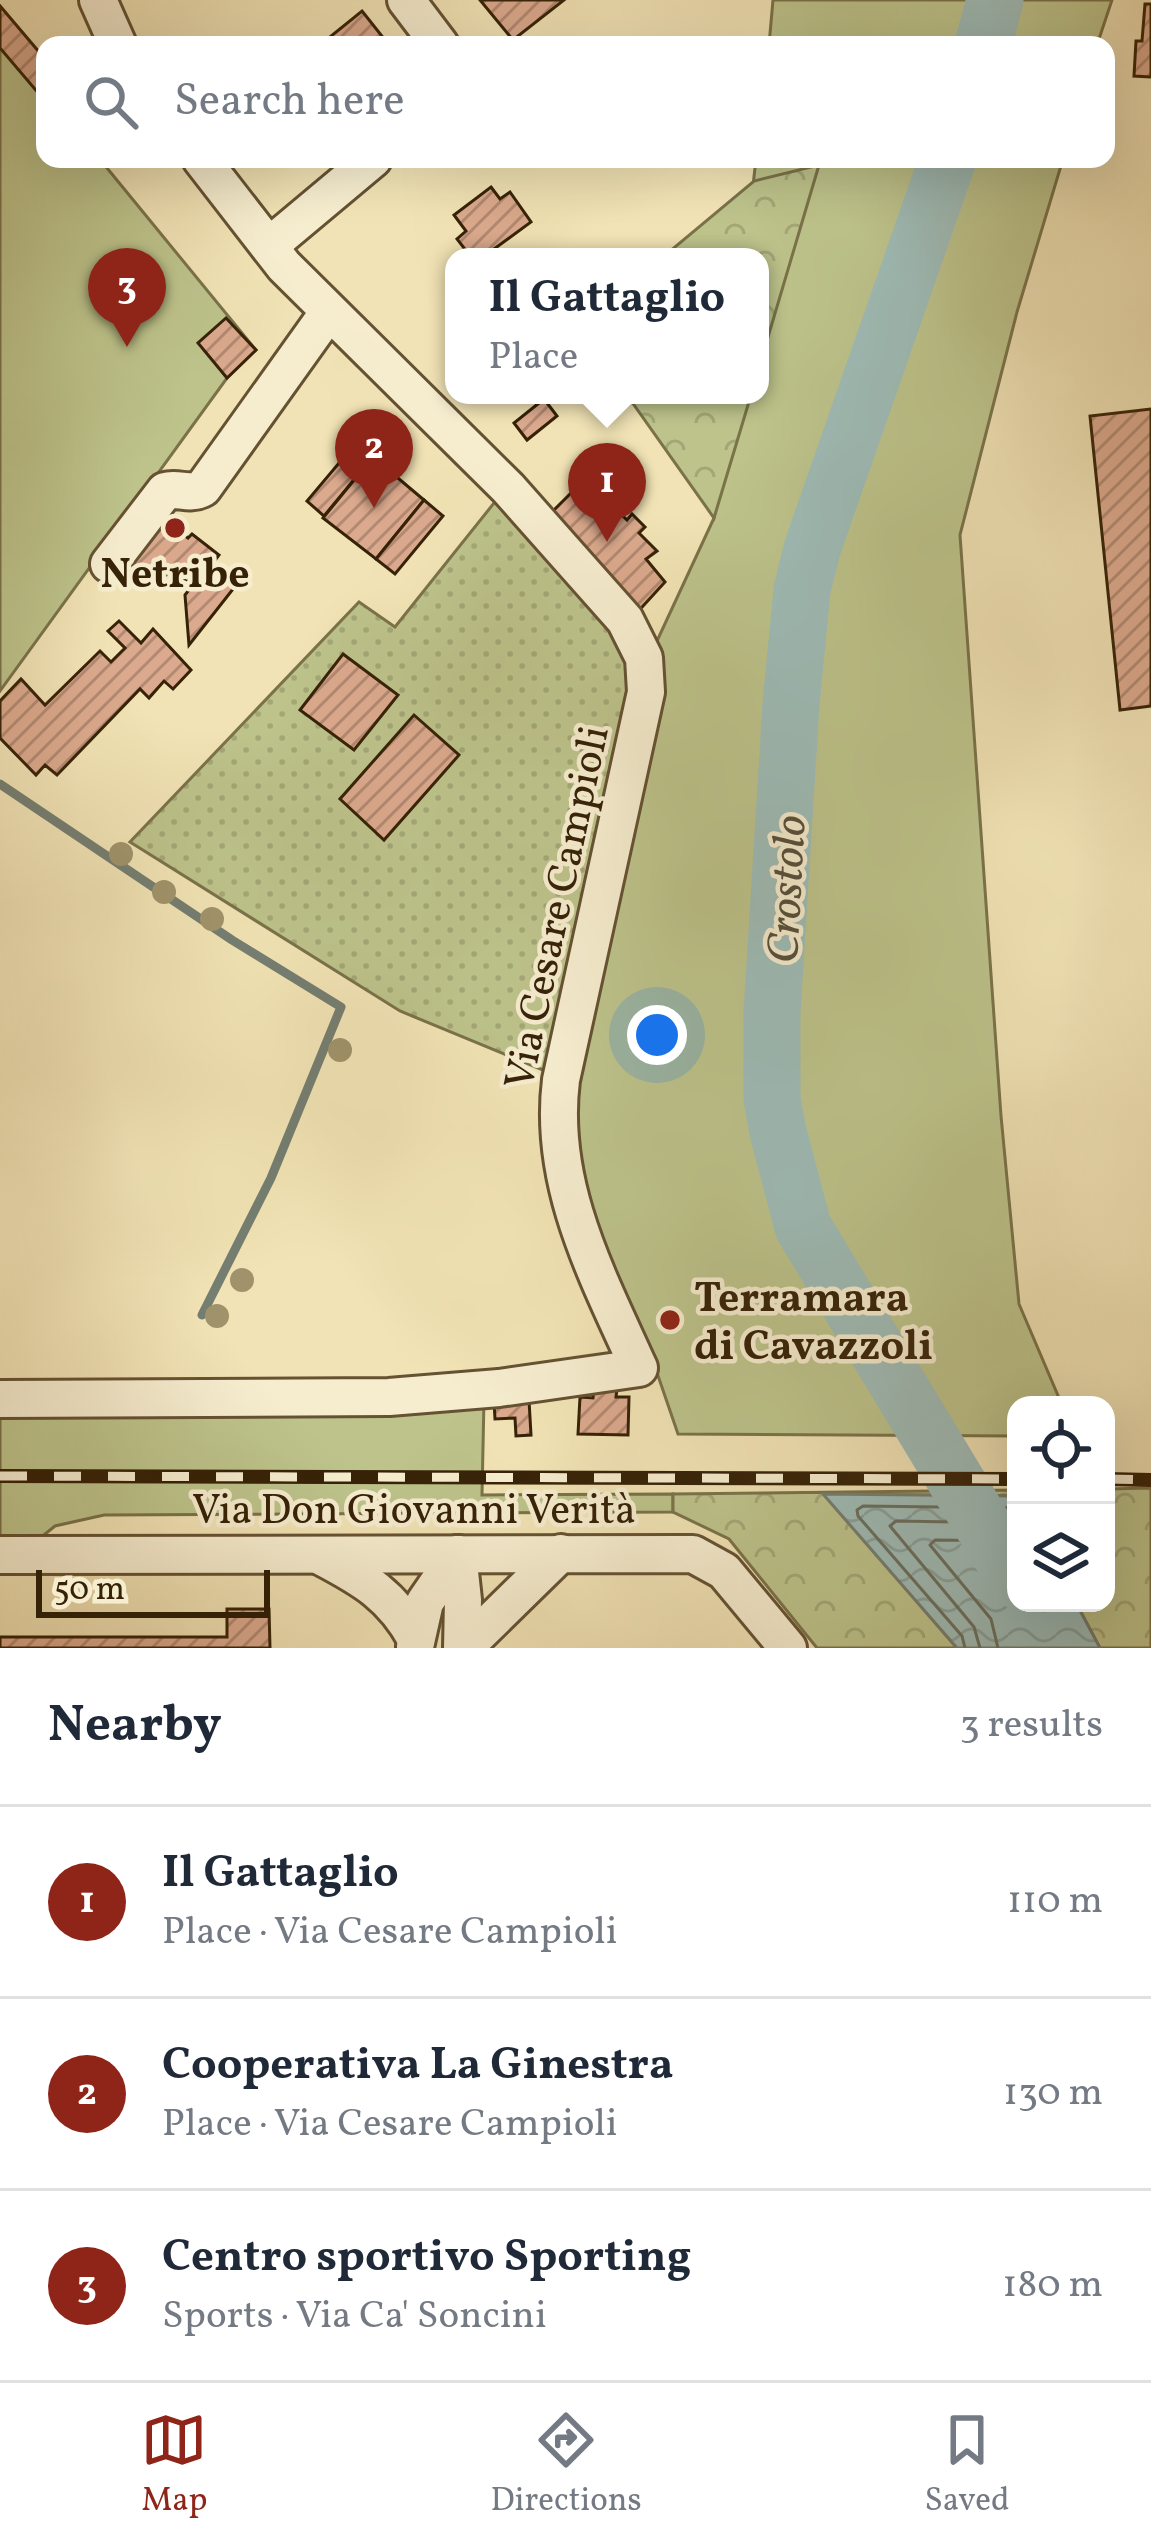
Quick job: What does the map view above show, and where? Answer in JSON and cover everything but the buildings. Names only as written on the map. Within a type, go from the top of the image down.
[{"type":"street","points":[[98,0],[114,36]]},
{"type":"street","points":[[406,0],[433,36]]},
{"type":"street","name":"Via Cesare Campioli","points":[[0,1399],[389,1396],[499,1388],[639,1368],[569,1200],[559,1155],[558,1114],[561,1079],[646,692],[644,658],[625,620],[508,488],[328,313],[208,168]]},
{"type":"street","points":[[269,246],[362,168]]},
{"type":"street","points":[[109,564],[165,491],[174,488],[188,494],[203,488],[328,313]]},
{"type":"street","points":[[463,1648],[560,1552]]},
{"type":"street","name":"Via Don Giovanni Verità","points":[[0,1555],[678,1553],[703,1557],[724,1570],[788,1648]]},
{"type":"street","points":[[416,1643],[425,1602],[458,1554]]},
{"type":"street","points":[[458,1554],[463,1648]]},
{"type":"street","points":[[318,1555],[372,1584],[402,1612],[416,1643]]},
{"type":"green space","points":[[773,0],[1112,0],[1100,36],[770,36]]},
{"type":"green space","points":[[0,6],[36,48],[36,168],[107,168],[256,350],[227,378],[0,691]]},
{"type":"green space","points":[[755,168],[1060,168],[1017,312],[960,535],[1019,1304],[1058,1396],[1007,1396],[1007,1436],[678,1434],[654,1364],[598,1249],[564,1124],[650,656],[714,518],[728,404],[769,404],[769,248],[746,248]]},
{"type":"green space","points":[[818,168],[769,334],[769,248],[674,248],[754,181]]},
{"type":"green space","points":[[633,404],[748,404],[714,518]]},
{"type":"green space","points":[[502,493],[619,625],[635,670],[550,1073],[400,1011],[130,842],[359,602],[395,627]]},
{"type":"green space","points":[[484,1399],[482,1495],[673,1494],[673,1512],[104,1515],[55,1526],[39,1539],[0,1539],[0,1406]]},
{"type":"green space","points":[[1151,1488],[1151,1648],[1100,1648],[1081,1612],[1115,1612],[1115,1489]]},
{"type":"green space","points":[[1007,1490],[1007,1496],[824,1494],[957,1648],[817,1648],[729,1539],[673,1512],[673,1494]]},
{"type":"water","points":[[823,1494],[1007,1496],[1007,1612],[1081,1612],[1100,1648],[957,1648]]},
{"type":"waterway","name":"Crostolo","points":[[985,36],[995,0]]},
{"type":"waterway","name":"Crostolo","points":[[945,168],[812,549],[802,590],[772,1012],[772,1099],[803,1227],[1007,1565]]},
{"type":"waterway","points":[[0,784],[341,1007],[271,1178],[202,1315]]},
{"type":"railway","points":[[0,1476],[1007,1479]]},
{"type":"railway","points":[[1115,1479],[1151,1480]]},
{"type":"place","name":"Centro sportivo Sporting","points":[[127,347]]},
{"type":"place","name":"Cooperativa La Ginestra","points":[[374,508]]},
{"type":"place","name":"Netribe","points":[[175,528]]},
{"type":"place","name":"Il Gattaglio","points":[[607,542]]},
{"type":"place","name":"Terramara di Cavazzoli","points":[[670,1320]]}]
